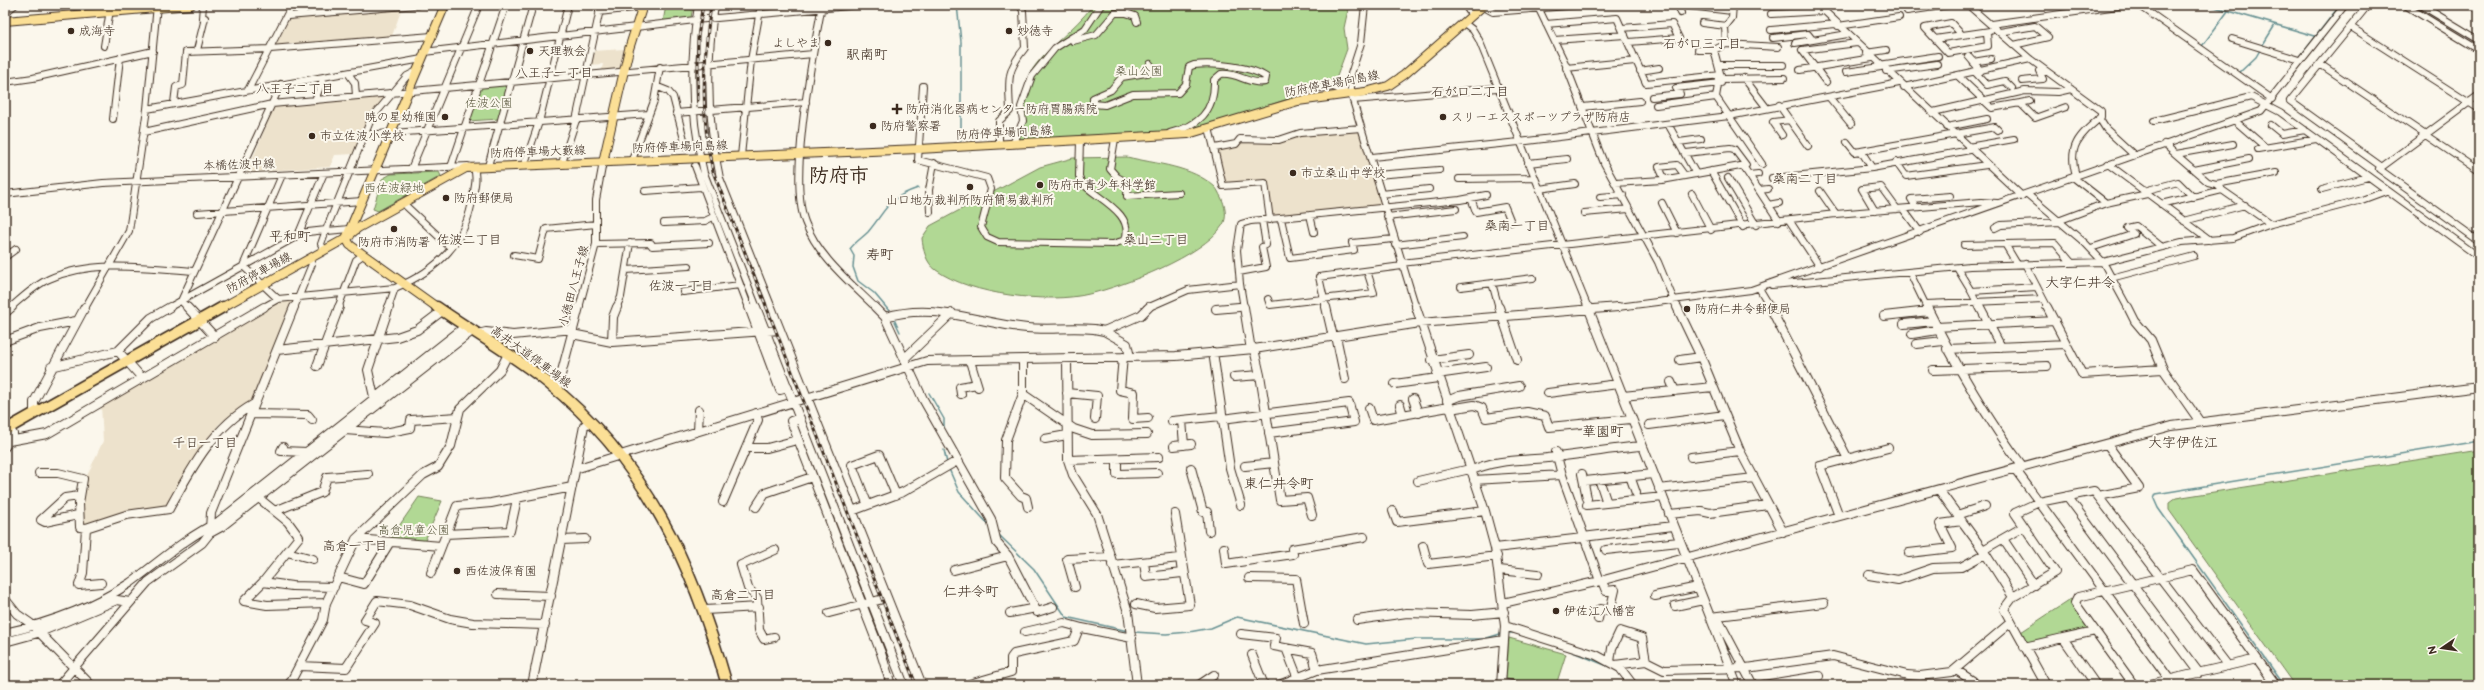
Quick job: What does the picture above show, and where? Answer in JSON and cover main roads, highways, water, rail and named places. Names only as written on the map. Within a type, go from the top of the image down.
[{"type":"main road","points":[[5,21],[109,10],[191,5]]},
{"type":"main road","points":[[348,233],[445,5]]},
{"type":"main road","points":[[602,162],[624,71],[643,6]]},
{"type":"main road","name":"防府停車場向島線","points":[[602,162],[1157,138],[1188,134],[1298,101],[1352,97],[1395,83],[1483,6]]},
{"type":"main road","name":"防府停車場大藪線","points":[[348,233],[466,168],[526,164],[602,162]]},
{"type":"main road","name":"防府停車場大藪線","points":[[348,233],[406,206],[474,168]]},
{"type":"main road","name":"防府停車場線","points":[[7,429],[324,250],[348,233]]},
{"type":"main road","name":"高井大道停車場線","points":[[348,233],[350,245],[363,254],[399,286],[472,330],[558,390],[591,421],[622,455],[668,523],[692,574],[705,610],[727,685]]},
{"type":"waterway","points":[[957,5],[961,42],[961,140]]},
{"type":"waterway","points":[[2208,5],[2315,36]]},
{"type":"waterway","points":[[2299,58],[2340,5]]},
{"type":"waterway","points":[[2202,46],[2228,11]]},
{"type":"waterway","points":[[2262,46],[2275,25]]},
{"type":"waterway","points":[[2239,73],[2256,57],[2260,50]]},
{"type":"waterway","points":[[890,312],[874,293],[858,281],[853,267],[854,256],[850,249],[868,232],[893,200],[918,188]]},
{"type":"waterway","points":[[893,317],[900,332]]},
{"type":"waterway","points":[[929,393],[944,419],[944,427]]},
{"type":"waterway","points":[[2284,685],[2158,508],[2154,499],[2156,494],[2479,441]]},
{"type":"waterway","points":[[944,450],[947,463]]},
{"type":"waterway","points":[[949,469],[959,492],[989,525]]},
{"type":"waterway","points":[[998,534],[1034,569],[1066,617],[1128,631]]},
{"type":"waterway","points":[[1134,632],[1166,634],[1189,632],[1211,628],[1237,617],[1366,644],[1417,639],[1484,639],[1503,633]]},
{"type":"waterway","points":[[1506,633],[1516,633]]},
{"type":"waterway","points":[[1568,650],[1610,667]]},
{"type":"railway","points":[[698,100],[698,37],[703,5]]},
{"type":"railway","points":[[711,5],[706,47],[704,89],[706,130],[713,172],[916,685]]},
{"type":"place","name":"成海寺","points":[[71,31]]},
{"type":"place","name":"妙徳寺","points":[[1009,31]]},
{"type":"place","name":"よしやま","points":[[828,43]]},
{"type":"place","name":"天理教会","points":[[530,51]]},
{"type":"place","name":"防府消化器病センター防府胃腸病院","points":[[897,109]]},
{"type":"place","name":"暁の星幼稚園","points":[[445,117]]},
{"type":"place","name":"スリーエススポーツプラザ防府店","points":[[1443,117]]},
{"type":"place","name":"防府警察署","points":[[873,126]]},
{"type":"place","name":"市立佐波小学校","points":[[312,136]]},
{"type":"place","name":"市立桑山中学校","points":[[1293,173]]},
{"type":"place","name":"防府市青少年科学館","points":[[1040,185]]},
{"type":"place","name":"山口地方裁判所防府簡易裁判所","points":[[970,187]]},
{"type":"place","name":"防府郵便局","points":[[446,198]]},
{"type":"place","name":"防府市消防署","points":[[394,229]]},
{"type":"place","name":"防府仁井令郵便局","points":[[1687,309]]},
{"type":"place","name":"西佐波保育園","points":[[457,571]]},
{"type":"place","name":"伊佐江八幡宮","points":[[1556,611]]},
{"type":"district","name":"石が口三丁目","points":[[1702,44]]},
{"type":"district","name":"駅南町","points":[[867,54]]},
{"type":"district","name":"八王子一丁目","points":[[554,73]]},
{"type":"district","name":"八王子二丁目","points":[[295,89]]},
{"type":"district","name":"石が口二丁目","points":[[1470,92]]},
{"type":"district","name":"防府市","points":[[839,176]]},
{"type":"district","name":"桑南二丁目","points":[[1805,179]]},
{"type":"district","name":"桑南一丁目","points":[[1517,226]]},
{"type":"district","name":"平和町","points":[[290,236]]},
{"type":"district","name":"佐波二丁目","points":[[469,240]]},
{"type":"district","name":"桑山二丁目","points":[[1156,240]]},
{"type":"district","name":"寿町","points":[[880,254]]},
{"type":"district","name":"大字仁井令","points":[[2080,282]]},
{"type":"district","name":"佐波一丁目","points":[[681,286]]},
{"type":"district","name":"華園町","points":[[1603,431]]},
{"type":"district","name":"大字伊佐江","points":[[2183,442]]},
{"type":"district","name":"千日一丁目","points":[[205,443]]},
{"type":"district","name":"東仁井令町","points":[[1279,483]]},
{"type":"district","name":"高倉一丁目","points":[[355,546]]},
{"type":"district","name":"仁井令町","points":[[971,591]]},
{"type":"district","name":"高倉二丁目","points":[[743,595]]},
{"type":"park label","name":"桑山公園","points":[[1139,71]]},
{"type":"park label","name":"佐波公園","points":[[489,103]]},
{"type":"park label","name":"西佐波緑地","points":[[394,188]]},
{"type":"park label","name":"高倉児童公園","points":[[414,530]]}]
